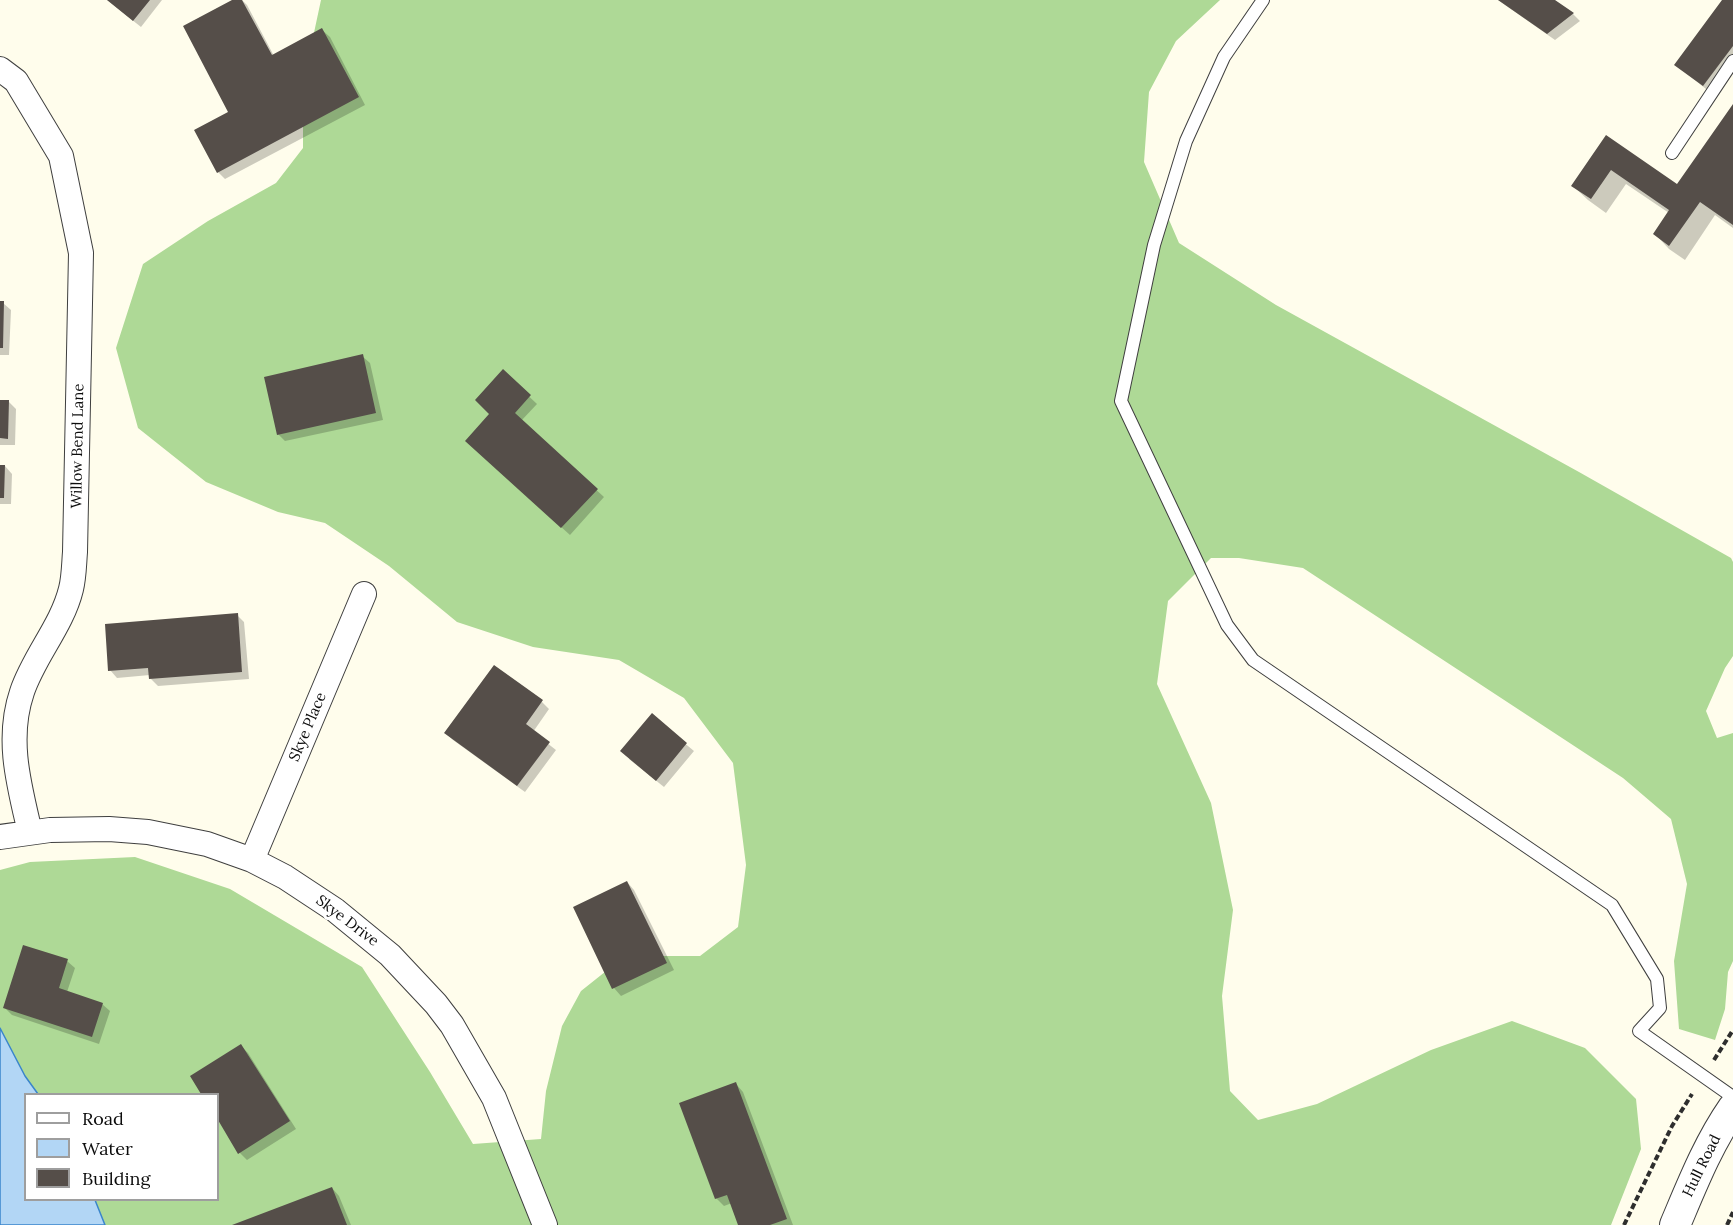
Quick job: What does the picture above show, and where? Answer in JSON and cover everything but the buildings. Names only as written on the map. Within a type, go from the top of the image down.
[{"type":"street","name":"Willow Bend Lane","points":[[0,69],[16,81],[61,156],[81,253],[75,552],[72,588],[59,621],[36,661],[22,692],[15,724],[16,771],[30,832]]},
{"type":"street","name":"Skye Place","points":[[252,860],[364,594]]},
{"type":"street","name":"Skye Drive","points":[[0,837],[50,830],[109,829],[148,832],[207,844],[252,860],[285,877],[335,910],[390,955],[436,1004],[452,1025],[494,1098],[545,1225]]},
{"type":"street","name":"Hull Road","points":[[1675,1225],[1696,1175],[1723,1122],[1733,1108]]},
{"type":"lane","points":[[1263,0],[1224,57],[1186,141],[1154,245],[1121,401],[1227,625],[1253,660],[1612,905],[1657,979],[1660,1008],[1639,1030],[1733,1097]]},
{"type":"lane","points":[[1672,153],[1733,62]]},
{"type":"path","points":[[1624,1225],[1672,1126],[1733,1031]]},
{"type":"path","points":[[1727,1225],[1733,1212]]},
{"type":"green space","points":[[321,0],[1220,0],[1176,41],[1149,92],[1144,162],[1179,243],[1276,305],[1579,472],[1731,558],[1733,562],[1733,656],[1725,668],[1706,711],[1717,738],[1733,733],[1733,961],[1728,972],[1725,1009],[1715,1040],[1679,1029],[1674,961],[1687,884],[1671,819],[1623,778],[1303,568],[1239,558],[1211,558],[1168,601],[1157,684],[1211,803],[1233,910],[1222,996],[1230,1091],[1258,1120],[1317,1104],[1431,1050],[1512,1021],[1585,1048],[1636,1099],[1641,1149],[1611,1225],[105,1225],[95,1201],[219,1201],[219,1093],[37,1093],[25,1076],[0,1028],[0,870],[30,862],[135,857],[230,889],[362,967],[430,1072],[473,1144],[541,1139],[546,1091],[562,1026],[581,991],[625,956],[700,956],[738,927],[746,865],[733,763],[684,698],[619,660],[533,647],[457,622],[389,566],[325,523],[278,512],[206,482],[138,428],[116,348],[143,264],[208,221],[276,183],[303,148],[303,84]]},
{"type":"water","points":[[0,1028],[25,1076],[37,1093],[24,1093],[24,1201],[95,1201],[105,1225],[0,1225]]}]
